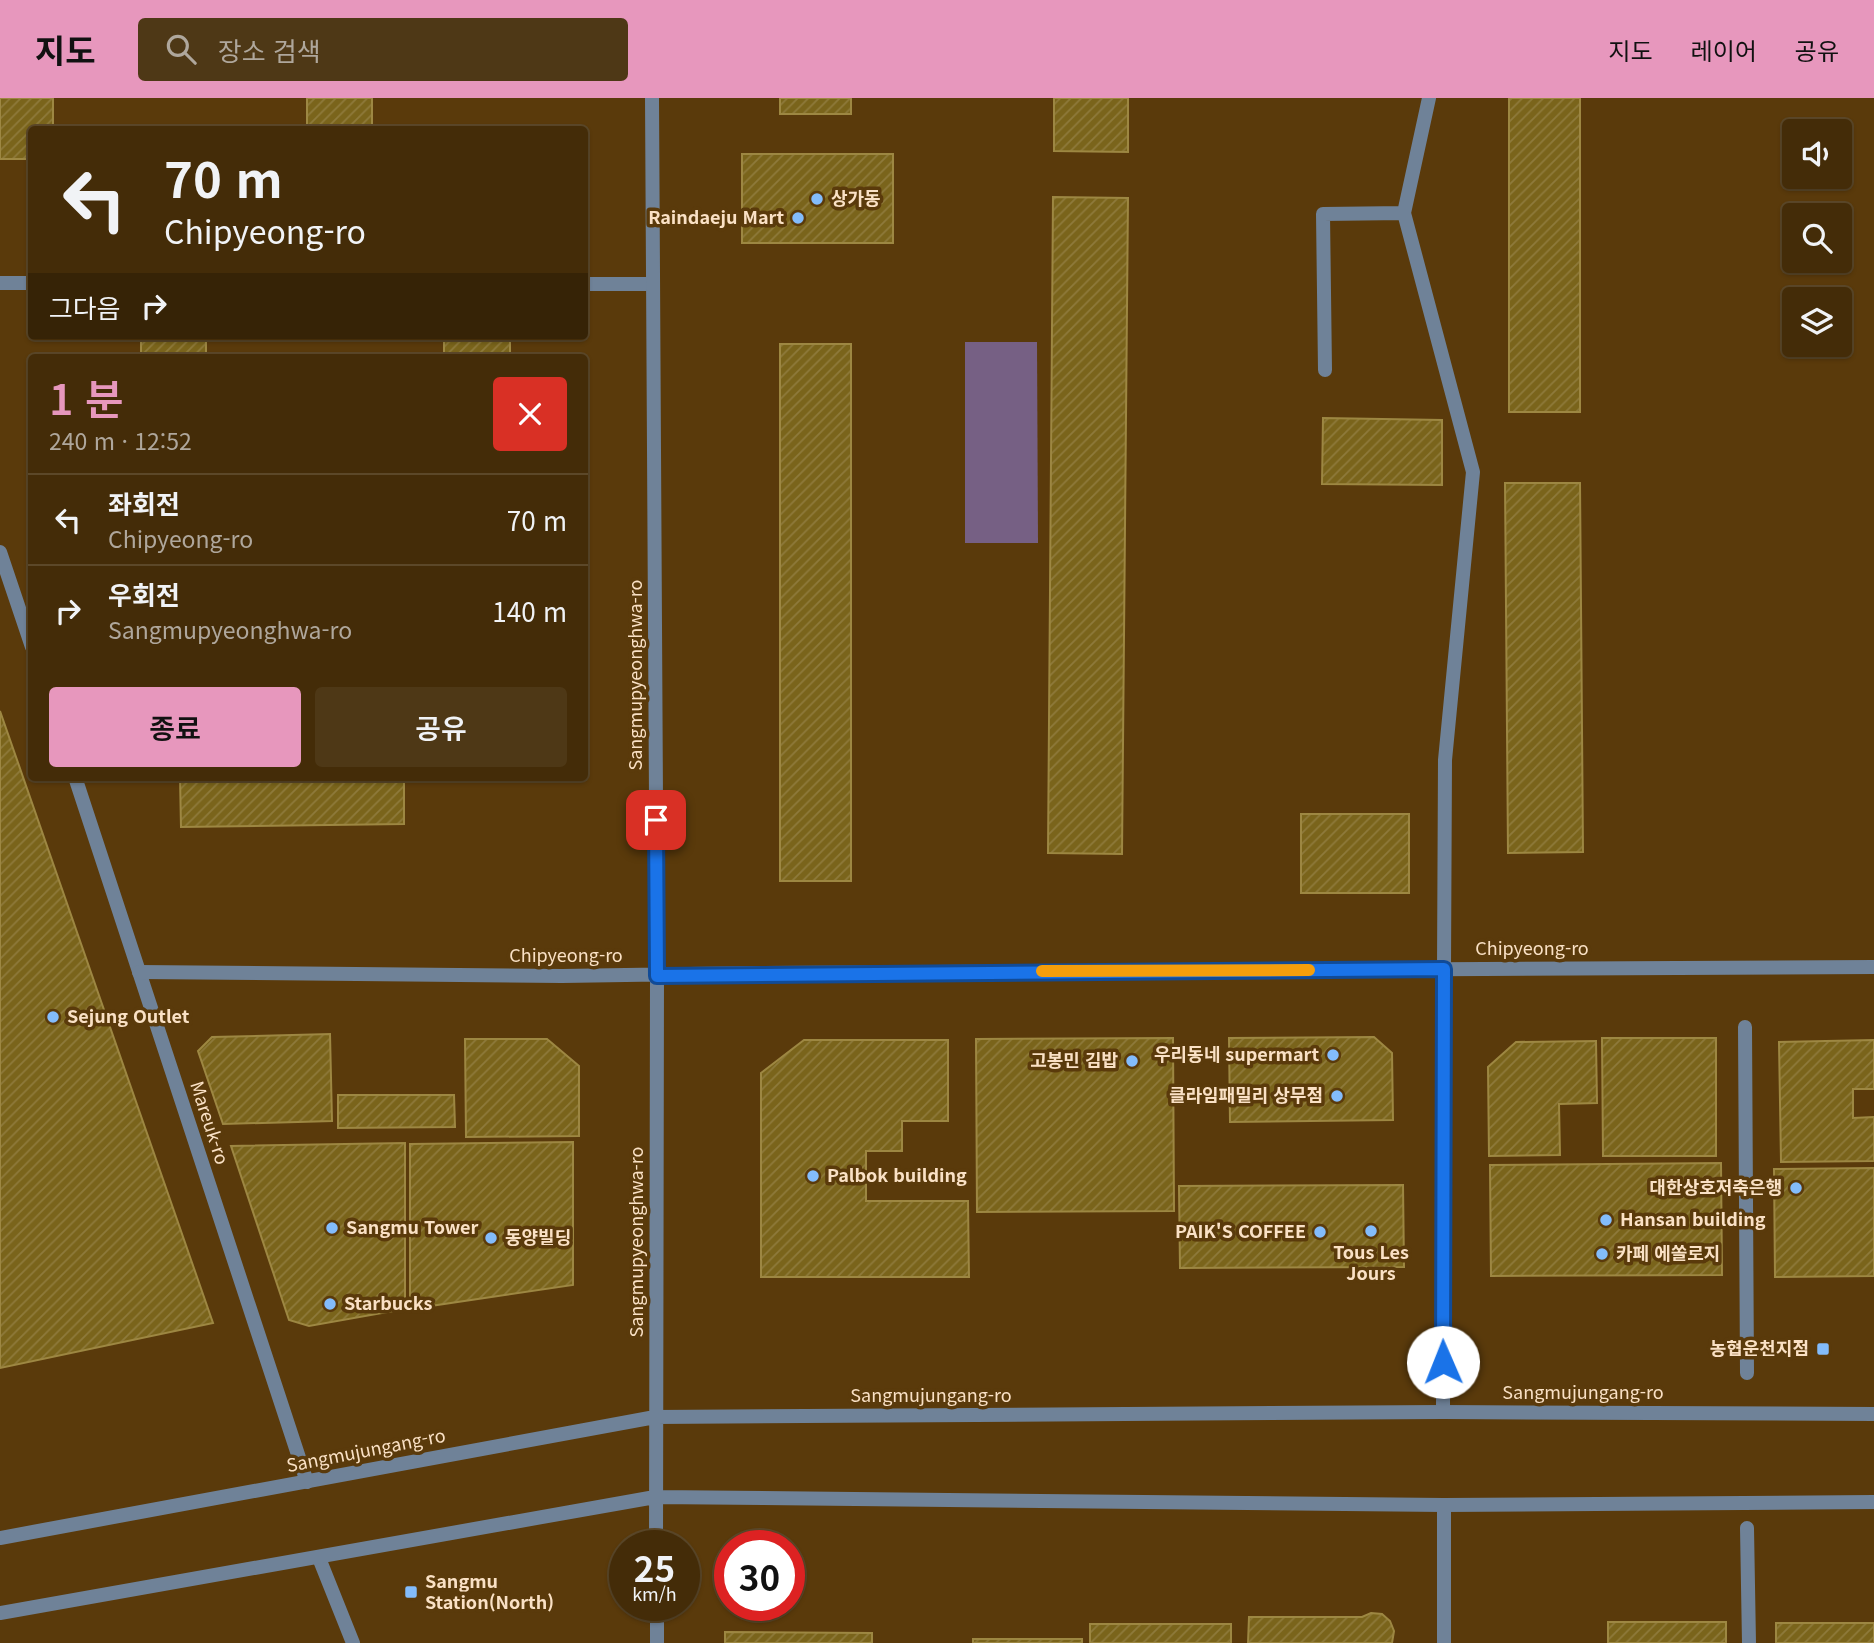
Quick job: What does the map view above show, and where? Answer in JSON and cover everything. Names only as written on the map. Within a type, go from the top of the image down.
[{"type":"street","name":"Sangmupyeonghwa-ro","points":[[652,98],[657,976],[656,1530]]},
{"type":"street","points":[[1429,98],[1404,213],[1473,472],[1445,760],[1443,1412]]},
{"type":"street","points":[[1325,370],[1323,214],[1404,213]]},
{"type":"street","points":[[0,283],[28,283]]},
{"type":"street","points":[[588,284],[653,284]]},
{"type":"street","points":[[0,552],[28,635]]},
{"type":"street","name":"Mareuk-ro","points":[[76,781],[307,1482]]},
{"type":"street","name":"Chipyeong-ro","points":[[139,972],[657,976],[1874,967]]},
{"type":"street","points":[[1745,1027],[1747,1373]]},
{"type":"street","name":"Sangmujungang-ro","points":[[0,1538],[655,1417],[1443,1412],[1874,1414]]},
{"type":"street","points":[[0,1613],[655,1497],[1444,1505],[1874,1502]]},
{"type":"street","points":[[1444,1505],[1444,1643]]},
{"type":"street","points":[[1747,1528],[1749,1643]]},
{"type":"street","points":[[319,1558],[353,1643]]},
{"type":"street","points":[[657,1621],[657,1643]]},
{"type":"shaded area","points":[[965,342],[1037,342],[1038,543],[965,543]]},
{"type":"building","points":[[0,98],[53,98],[53,126],[28,126],[28,159],[0,159]]},
{"type":"building","points":[[307,98],[372,98],[372,126],[307,126]]},
{"type":"building","points":[[780,98],[851,98],[851,114],[780,114]]},
{"type":"building","points":[[1054,98],[1128,98],[1128,152],[1054,151]]},
{"type":"building","points":[[1509,98],[1580,98],[1580,412],[1509,412]]},
{"type":"building","name":"상가동","points":[[742,154],[893,154],[893,243],[742,243]]},
{"type":"building","points":[[1053,197],[1128,198],[1122,854],[1048,853]]},
{"type":"building","points":[[141,340],[206,340],[206,354],[141,354]]},
{"type":"building","points":[[444,340],[510,340],[510,354],[444,354]]},
{"type":"building","points":[[780,344],[851,344],[851,881],[780,881]]},
{"type":"building","points":[[1323,418],[1442,420],[1442,485],[1322,484]]},
{"type":"building","points":[[1505,483],[1580,483],[1583,852],[1508,853]]},
{"type":"building","name":"Sejung Outlet","points":[[0,711],[213,1323],[0,1368]]},
{"type":"building","points":[[180,781],[404,781],[404,824],[181,827]]},
{"type":"building","points":[[1301,814],[1409,814],[1409,893],[1301,893]]},
{"type":"building","points":[[330,1034],[332,1121],[223,1124],[198,1051],[212,1037]]},
{"type":"building","points":[[1374,1037],[1392,1053],[1393,1120],[1230,1122],[1229,1038]]},
{"type":"building","points":[[1173,1038],[1174,1211],[977,1212],[976,1039]]},
{"type":"building","points":[[1602,1038],[1716,1038],[1716,1156],[1603,1156]]},
{"type":"building","points":[[465,1039],[547,1039],[579,1066],[579,1136],[466,1137]]},
{"type":"building","name":"Palbok building","points":[[804,1040],[948,1040],[948,1121],[902,1121],[902,1151],[866,1151],[866,1201],[968,1201],[969,1277],[761,1277],[761,1073]]},
{"type":"building","points":[[1874,1040],[1874,1089],[1853,1089],[1853,1118],[1874,1117],[1874,1161],[1781,1162],[1779,1042]]},
{"type":"building","points":[[1596,1041],[1597,1103],[1559,1104],[1560,1155],[1489,1156],[1488,1067],[1516,1042]]},
{"type":"building","points":[[338,1095],[454,1095],[455,1127],[338,1128]]},
{"type":"building","name":"동양빌딩","points":[[573,1142],[573,1285],[410,1309],[410,1144]]},
{"type":"building","name":"Sangmu Tower","points":[[405,1143],[405,1309],[309,1326],[289,1320],[231,1146]]},
{"type":"building","name":"Hansan building","points":[[1721,1163],[1722,1275],[1491,1276],[1490,1165]]},
{"type":"building","points":[[1874,1168],[1874,1276],[1775,1277],[1774,1169]]},
{"type":"building","points":[[1403,1185],[1404,1267],[1180,1268],[1179,1186]]},
{"type":"building","points":[[1371,1613],[1382,1614],[1390,1621],[1394,1631],[1392,1643],[1248,1643],[1249,1617],[1362,1617]]},
{"type":"building","points":[[1608,1622],[1726,1622],[1726,1643],[1608,1643]]},
{"type":"building","points":[[1776,1623],[1874,1623],[1874,1643],[1776,1643]]},
{"type":"building","points":[[1090,1624],[1231,1624],[1231,1643],[1090,1643]]},
{"type":"building","points":[[725,1632],[872,1633],[872,1643],[725,1643]]},
{"type":"building","points":[[973,1639],[1082,1639],[1082,1643],[973,1643]]},
{"type":"slow traffic","points":[[1042,971],[1309,970]]},
{"type":"place","name":"상가동","points":[[817,199]]},
{"type":"place","name":"Raindaeju Mart","points":[[798,218]]},
{"type":"place","name":"Sejung Outlet","points":[[53,1017]]},
{"type":"place","name":"우리동네 supermart","points":[[1333,1055]]},
{"type":"place","name":"고봉민 김밥","points":[[1132,1061]]},
{"type":"place","name":"클라임패밀리 상무점","points":[[1337,1096]]},
{"type":"place","name":"Palbok building","points":[[813,1176]]},
{"type":"place","name":"대한상호저축은행","points":[[1796,1188]]},
{"type":"place","name":"Hansan building","points":[[1606,1220]]},
{"type":"place","name":"Sangmu Tower","points":[[332,1228]]},
{"type":"place","name":"Tous Les Jours","points":[[1371,1231]]},
{"type":"place","name":"PAIK'S COFFEE","points":[[1320,1232]]},
{"type":"place","name":"동양빌딩","points":[[491,1238]]},
{"type":"place","name":"카페 에쏠로지","points":[[1602,1254]]},
{"type":"place","name":"Starbucks","points":[[330,1304]]},
{"type":"place","name":"농협운천지점","points":[[1823,1349]]},
{"type":"place","name":"Sangmu Station(North)","points":[[411,1592]]},
{"type":"route","points":[[656,820],[657,976],[753,973],[1444,969],[1443,1362]]}]
